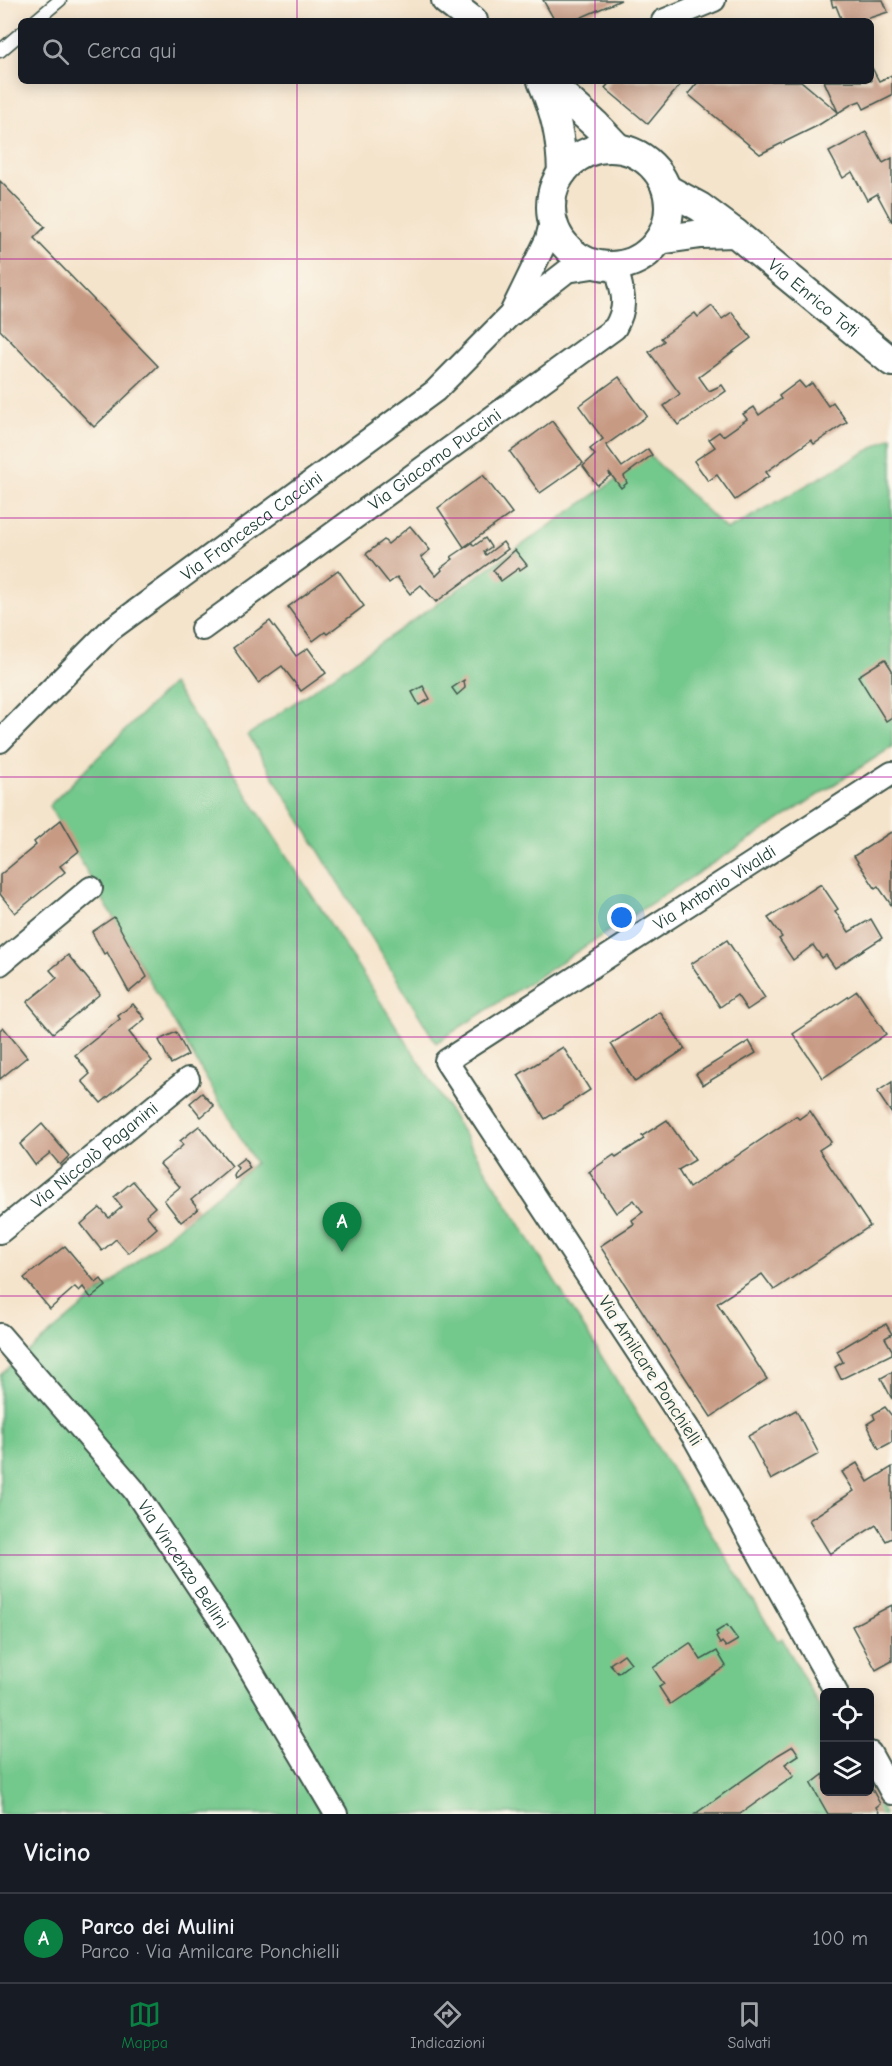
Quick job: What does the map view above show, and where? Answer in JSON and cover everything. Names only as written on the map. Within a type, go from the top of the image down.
[{"type":"street","points":[[446,0],[469,18]]},
{"type":"street","points":[[670,18],[714,0]]},
{"type":"street","points":[[543,84],[553,108],[561,142],[562,172]]},
{"type":"street","points":[[550,84],[618,148]]},
{"type":"street","points":[[602,148],[618,148],[633,152],[647,161],[659,174],[667,189],[669,207],[667,224],[659,240],[647,253],[633,262],[607,266],[582,260],[569,249],[558,236],[552,219],[551,202],[562,172],[573,161],[587,152],[602,148]]},
{"type":"street","name":"Via Enrico Toti","points":[[667,189],[699,207],[735,233],[892,362]]},
{"type":"street","name":"Via Francesca Caccini","points":[[508,317],[547,239],[552,219]]},
{"type":"street","points":[[659,240],[701,234],[735,233]]},
{"type":"street","name":"Via Francesca Caccini","points":[[0,741],[110,630],[435,391],[508,317],[567,271],[607,266]]},
{"type":"street","name":"Via Giacomo Puccini","points":[[202,629],[615,328],[623,314],[623,307],[607,266]]},
{"type":"street","name":"Via Antonio Vivaldi","points":[[446,1061],[892,772]]},
{"type":"street","points":[[0,964],[91,888]]},
{"type":"street","name":"Via Amilcare Ponchielli","points":[[446,1061],[695,1439],[834,1688]]},
{"type":"street","name":"Via Niccolò Paganini","points":[[0,1232],[188,1079]]},
{"type":"street","name":"Via Vincenzo Bellini","points":[[0,1335],[134,1490],[226,1630],[336,1814]]},
{"type":"street","points":[[874,1760],[892,1793]]},
{"type":"lane","points":[[39,18],[60,0]]},
{"type":"lane","points":[[0,51],[18,36]]},
{"type":"green space","points":[[892,437],[892,747],[436,1043],[248,735],[650,456],[727,530]]},
{"type":"green space","points":[[172,684],[228,765],[418,1060],[778,1641],[782,1638],[820,1708],[820,1796],[874,1796],[885,1814],[0,1814],[0,1375],[255,1163],[49,806]]},
{"type":"building","points":[[543,0],[621,0],[580,18],[553,18]]},
{"type":"building","points":[[831,0],[883,0],[888,12],[869,18],[841,18],[836,6],[833,7]]},
{"type":"building","points":[[874,72],[879,81],[892,75],[892,95],[864,109],[860,101],[852,104],[817,126],[760,154],[688,94],[696,84],[805,84],[838,112],[825,84],[874,84]]},
{"type":"building","points":[[608,84],[680,85],[648,124],[605,88]]},
{"type":"building","points":[[866,132],[883,163],[892,158],[892,222],[877,194],[867,200],[852,172],[843,178],[829,152]]},
{"type":"building","points":[[0,181],[45,227],[34,238],[158,366],[94,427],[0,330]]},
{"type":"building","points":[[712,306],[722,319],[732,312],[751,338],[699,377],[709,391],[722,385],[726,391],[678,425],[664,406],[680,394],[649,352],[664,341],[661,338],[695,313],[698,317]]},
{"type":"building","points":[[619,377],[647,416],[606,445],[622,467],[648,449],[652,455],[624,476],[627,483],[621,488],[609,472],[610,476],[597,485],[583,466],[595,455],[590,449],[603,439],[579,406]]},
{"type":"building","points":[[799,381],[805,388],[812,383],[828,406],[833,402],[847,422],[814,444],[811,440],[766,472],[769,476],[735,500],[717,475],[708,481],[694,461],[715,447],[709,439],[719,432],[723,436],[747,419],[743,414],[754,407],[759,415],[781,399],[779,396]]},
{"type":"building","points":[[552,421],[583,463],[540,493],[510,452]]},
{"type":"building","points":[[483,475],[512,513],[464,547],[438,508]]},
{"type":"building","points":[[410,526],[430,550],[421,557],[436,576],[442,570],[441,568],[453,559],[451,557],[472,543],[474,546],[485,538],[491,547],[484,552],[486,555],[503,542],[508,549],[436,602],[421,585],[410,594],[397,577],[389,583],[366,554],[384,540],[388,544]]},
{"type":"building","points":[[515,550],[527,565],[501,581],[493,570]]},
{"type":"building","points":[[338,570],[364,606],[327,634],[325,632],[313,641],[288,607]]},
{"type":"building","points":[[270,621],[296,656],[308,648],[326,673],[301,691],[282,666],[258,683],[233,648]]},
{"type":"building","points":[[885,659],[892,670],[892,717],[886,721],[858,676]]},
{"type":"building","points":[[464,680],[465,688],[457,695],[452,688]]},
{"type":"building","points":[[423,686],[430,699],[419,705],[412,692]]},
{"type":"building","points":[[61,820],[79,851],[60,866],[65,872],[15,913],[0,894],[0,875],[36,845],[34,842]]},
{"type":"building","points":[[891,832],[892,906],[878,886],[875,888],[854,856]]},
{"type":"building","points":[[821,884],[838,909],[835,911],[849,932],[871,919],[882,938],[835,968],[826,955],[822,958],[813,945],[793,960],[779,939],[782,937],[768,918]]},
{"type":"building","points":[[114,917],[147,977],[129,992],[107,952],[104,954],[92,932]]},
{"type":"building","points":[[727,940],[765,998],[747,1010],[737,995],[720,1007],[691,964]]},
{"type":"building","points":[[68,955],[100,994],[53,1033],[27,1002],[57,978],[50,970]]},
{"type":"building","points":[[857,991],[886,1034],[823,1078],[793,1034]]},
{"type":"building","points":[[133,1004],[145,1019],[129,1032],[152,1061],[101,1103],[82,1081],[90,1074],[75,1055],[120,1019],[118,1016]]},
{"type":"building","points":[[660,1012],[685,1049],[635,1082],[611,1044]]},
{"type":"building","points":[[3,1027],[27,1057],[0,1079],[0,1030]]},
{"type":"building","points":[[176,1032],[188,1055],[171,1064],[159,1040]]},
{"type":"building","points":[[749,1041],[756,1053],[703,1085],[696,1074]]},
{"type":"building","points":[[563,1047],[590,1090],[545,1119],[518,1075]]},
{"type":"building","points":[[892,1082],[892,1114],[877,1092]]},
{"type":"building","points":[[202,1093],[214,1106],[201,1117],[190,1103]]},
{"type":"building","points":[[810,1111],[831,1142],[819,1150],[870,1226],[774,1290],[762,1274],[717,1303],[767,1379],[711,1417],[600,1246],[634,1224],[632,1220],[643,1212],[634,1200],[616,1213],[589,1172],[644,1139],[642,1136],[667,1120],[695,1160],[678,1170],[689,1188],[796,1116],[799,1119]]},
{"type":"building","points":[[42,1124],[69,1156],[60,1165],[50,1153],[35,1165],[20,1144]]},
{"type":"building","points":[[199,1126],[232,1166],[191,1200],[198,1209],[181,1222],[164,1200],[180,1187],[160,1164],[183,1145],[180,1141]]},
{"type":"building","points":[[244,1158],[250,1168],[235,1179],[238,1168],[235,1165]]},
{"type":"building","points":[[133,1181],[155,1207],[146,1215],[157,1228],[128,1253],[116,1239],[102,1251],[81,1224],[100,1208],[109,1218],[122,1207],[114,1197]]},
{"type":"building","points":[[65,1246],[96,1283],[101,1279],[106,1286],[91,1298],[83,1287],[79,1291],[75,1287],[50,1309],[24,1278]]},
{"type":"building","points":[[886,1324],[892,1334],[885,1338],[892,1354],[841,1379],[835,1367],[843,1362],[837,1351]]},
{"type":"building","points":[[892,1372],[892,1399],[881,1378]]},
{"type":"building","points":[[885,1407],[892,1416],[892,1442],[879,1449],[867,1424],[875,1419],[873,1414]]},
{"type":"building","points":[[796,1410],[819,1454],[771,1480],[748,1436]]},
{"type":"building","points":[[857,1463],[868,1482],[892,1467],[892,1538],[886,1541],[876,1525],[830,1554],[809,1520],[854,1491],[842,1472]]},
{"type":"building","points":[[892,1605],[892,1661],[876,1670],[852,1626]]},
{"type":"building","points":[[727,1625],[738,1640],[726,1647],[722,1642],[720,1644],[716,1632]]},
{"type":"building","points":[[690,1643],[701,1660],[717,1651],[726,1666],[670,1704],[659,1687],[664,1684],[653,1668]]},
{"type":"building","points":[[624,1654],[631,1663],[618,1673],[610,1664]]},
{"type":"building","points":[[793,1746],[799,1755],[785,1764],[794,1776],[740,1814],[695,1814],[778,1755]]},
{"type":"building","points":[[820,1777],[820,1796],[874,1796],[874,1793],[880,1804],[876,1807],[880,1814],[828,1814],[811,1784]]},
{"type":"place","name":"Parco dei Mulini","points":[[342,1252]]}]
